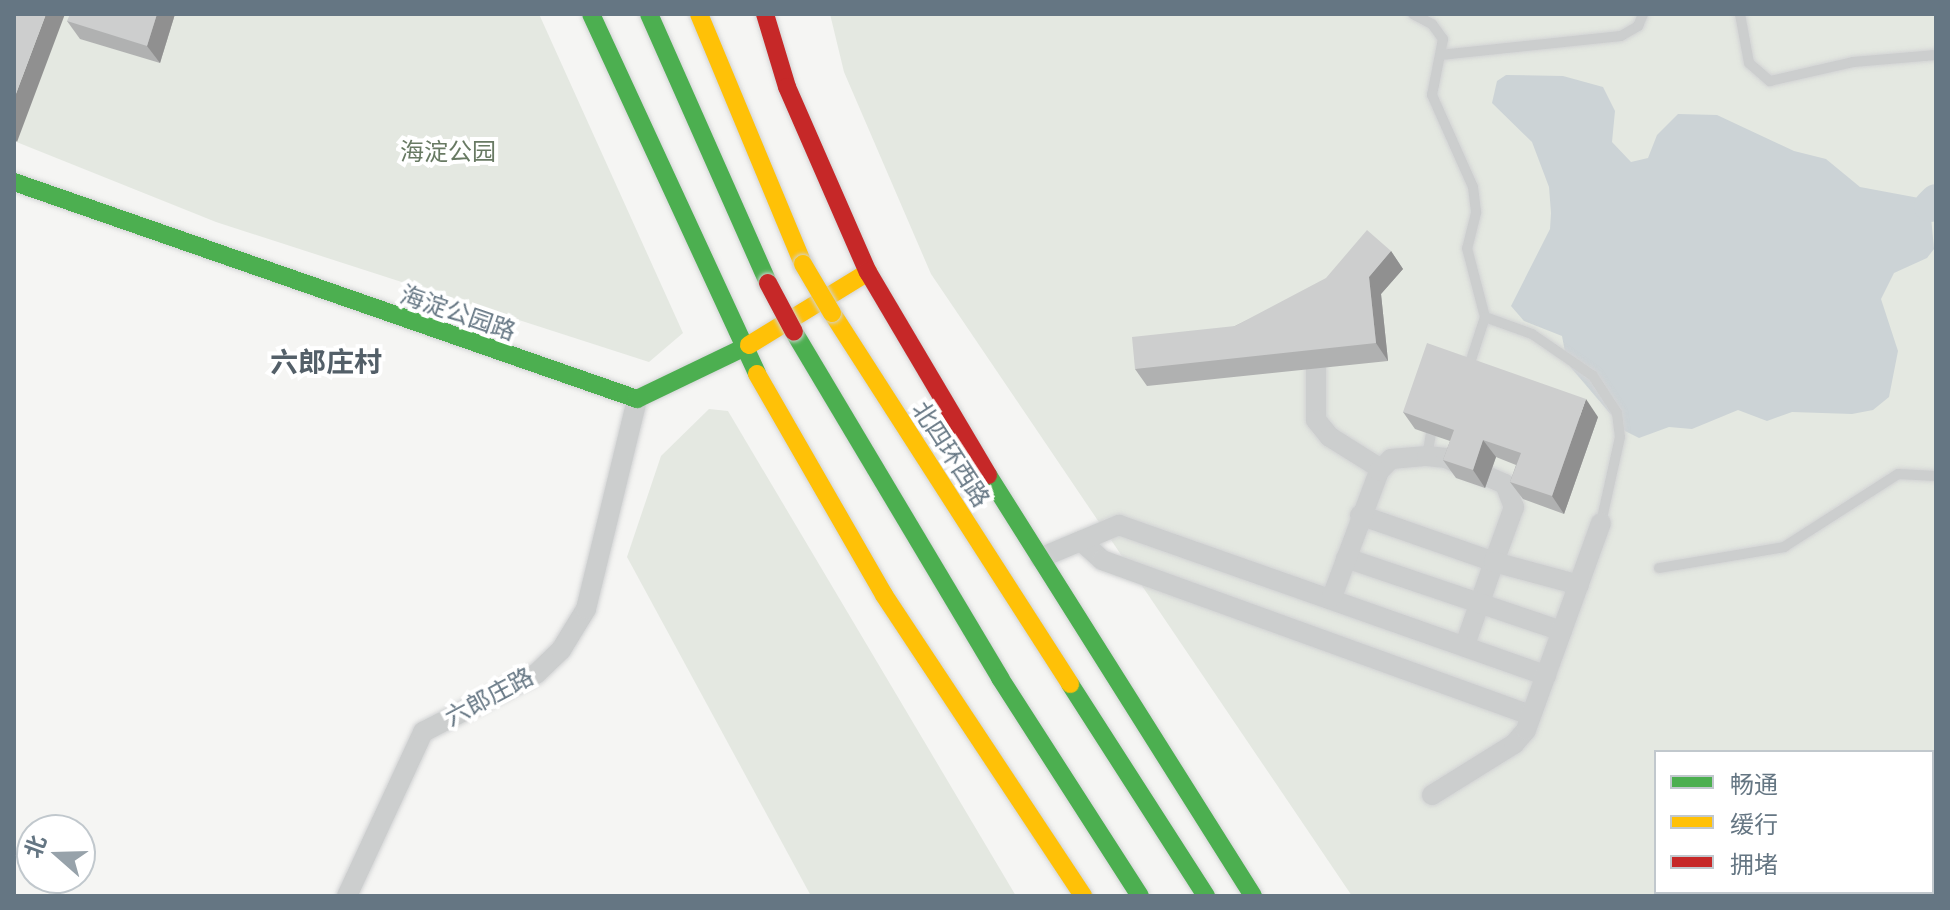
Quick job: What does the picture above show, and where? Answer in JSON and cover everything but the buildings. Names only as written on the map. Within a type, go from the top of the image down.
[{"type":"main road","points":[[591,14],[742,349],[884,595],[1083,896]]},
{"type":"main road","points":[[649,14],[768,283],[794,332],[1000,678],[1140,896]]},
{"type":"main road","name":"北四环西路","points":[[699,14],[803,264],[1206,896]]},
{"type":"main road","name":"北四环西路","points":[[765,14],[787,87],[868,272],[933,388],[1253,896]]},
{"type":"main road","name":"海淀公园路","points":[[14,182],[637,399]]},
{"type":"main road","points":[[637,399],[742,349],[868,272]]},
{"type":"street","points":[[1316,368],[1316,420],[1330,437],[1381,469]]},
{"type":"street","name":"六郎庄路","points":[[347,896],[423,732],[536,674],[561,650],[586,609],[637,399]]},
{"type":"street","points":[[1332,597],[1360,515],[1381,469],[1391,459],[1427,456],[1459,463],[1505,484],[1514,507],[1465,645]]},
{"type":"street","points":[[1360,515],[1494,562],[1579,585]]},
{"type":"street","points":[[1432,795],[1514,744],[1531,715],[1601,523]]},
{"type":"street","points":[[1040,558],[1119,525],[1332,597],[1546,675]]},
{"type":"street","points":[[1081,541],[1102,560],[1531,715]]},
{"type":"street","points":[[1346,558],[1562,631]]},
{"type":"lane","points":[[1413,14],[1432,24],[1443,39],[1432,95],[1473,187],[1476,213],[1467,248],[1485,317],[1470,363],[1458,369],[1452,381]]},
{"type":"lane","points":[[1440,55],[1621,36],[1638,26],[1643,14]]},
{"type":"lane","points":[[1740,14],[1749,63],[1770,81],[1853,62],[1936,55]]},
{"type":"lane","points":[[1485,317],[1532,334],[1593,376],[1617,413],[1617,465],[1601,523]]},
{"type":"lane","points":[[1427,456],[1436,416]]},
{"type":"lane","points":[[1659,568],[1784,547],[1898,474],[1936,476]]},
{"type":"green space","name":"海淀公园","points":[[14,14],[539,14],[683,333],[649,362],[216,222],[14,141]]},
{"type":"green space","points":[[830,14],[1936,14],[1936,896],[1352,896],[931,274],[844,72]]},
{"type":"green space","points":[[709,409],[728,411],[1016,896],[811,896],[627,557],[661,456]]},
{"type":"shaded area","points":[[1506,75],[1563,76],[1603,87],[1615,111],[1612,142],[1631,162],[1648,158],[1657,135],[1678,114],[1717,115],[1794,151],[1826,159],[1860,187],[1919,198],[1930,206],[1934,249],[1927,258],[1894,273],[1881,299],[1898,351],[1889,397],[1873,410],[1852,414],[1792,412],[1767,421],[1738,410],[1692,429],[1669,427],[1639,438],[1625,431],[1567,363],[1562,336],[1524,321],[1511,306],[1550,229],[1551,213],[1549,187],[1532,142],[1492,103],[1497,81]]},
{"type":"waterway","points":[[1930,206],[1936,200]]},
{"type":"traffic: fast","points":[[591,14],[757,374]]},
{"type":"traffic: fast","points":[[649,14],[768,283]]},
{"type":"traffic: fast","points":[[14,182],[637,399],[749,345]]},
{"type":"traffic: fast","points":[[794,332],[1000,678],[1140,896]]},
{"type":"traffic: fast","points":[[988,475],[1253,896]]},
{"type":"traffic: fast","points":[[1070,684],[1206,896]]},
{"type":"traffic: slow","points":[[699,14],[803,264]]},
{"type":"traffic: slow","points":[[803,264],[832,313]]},
{"type":"traffic: slow","points":[[749,345],[868,272]]},
{"type":"traffic: slow","points":[[832,313],[1070,684]]},
{"type":"traffic: slow","points":[[757,374],[884,595],[1083,896]]},
{"type":"traffic: jam","points":[[765,14],[787,87],[868,272],[988,475]]},
{"type":"traffic: jam","points":[[768,283],[794,332]]},
{"type":"district","name":"六郎庄村","points":[[326,362]]}]
